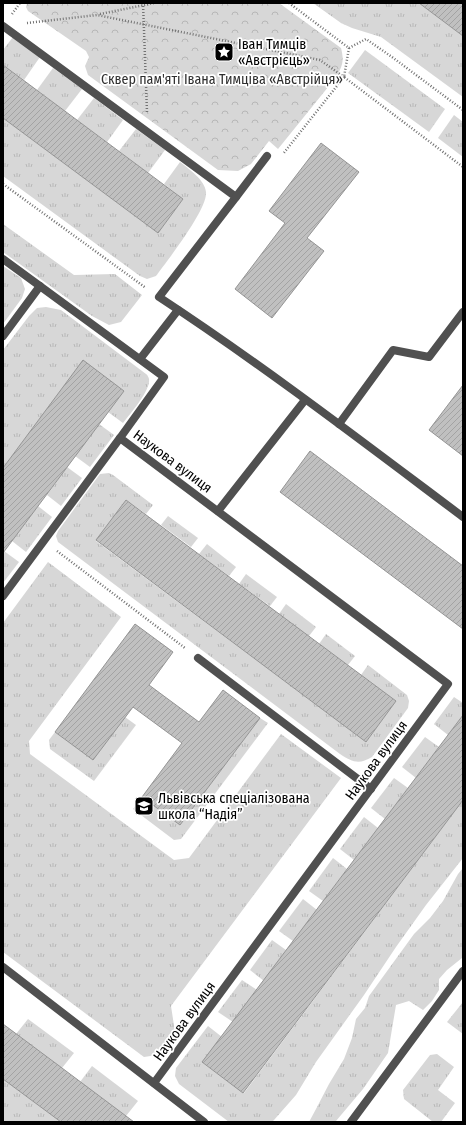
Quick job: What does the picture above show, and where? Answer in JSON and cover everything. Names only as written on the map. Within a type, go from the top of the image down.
[{"type":"lane","points":[[3,26],[236,197]]},
{"type":"lane","points":[[268,156],[159,298],[204,327],[339,424],[463,517]]},
{"type":"lane","name":"Наукова вулиця","points":[[3,259],[164,377],[120,438],[448,684],[154,1083]]},
{"type":"lane","points":[[3,336],[40,286]]},
{"type":"lane","points":[[140,360],[178,310]]},
{"type":"lane","points":[[339,424],[393,350],[429,357],[463,312]]},
{"type":"lane","name":"Наукова вулиця","points":[[218,511],[305,400]]},
{"type":"lane","points":[[3,596],[120,438]]},
{"type":"lane","points":[[198,658],[371,789]]},
{"type":"lane","points":[[3,967],[204,1122]]},
{"type":"lane","points":[[351,1122],[463,971]]},
{"type":"path","points":[[27,23],[97,15],[143,4],[154,3]]},
{"type":"path","points":[[289,3],[349,48]]},
{"type":"path","points":[[143,4],[148,132]]},
{"type":"path","points":[[97,15],[320,60],[463,167]]},
{"type":"path","points":[[349,48],[366,39],[463,110]]},
{"type":"path","points":[[268,156],[276,162],[344,77],[349,48]]},
{"type":"path","points":[[3,184],[159,298]]},
{"type":"path","points":[[44,541],[198,658]]},
{"type":"green space","name":"Сквер пам'яті Івана Тимціва «Австрійця»","points":[[27,3],[279,3],[341,48],[341,69],[278,149],[269,141],[251,164],[238,171],[218,170],[88,75],[85,66],[89,57],[86,51],[28,11],[26,7]]},
{"type":"green space","points":[[313,3],[419,3],[463,36],[463,97],[381,37],[341,23]]},
{"type":"green space","points":[[13,37],[40,57],[24,80],[3,65],[3,50]]},
{"type":"green space","points":[[365,50],[445,109],[429,132],[348,73]]},
{"type":"green space","points":[[53,68],[82,89],[65,111],[37,90]]},
{"type":"green space","points":[[94,98],[123,120],[107,142],[77,120]]},
{"type":"green space","points":[[454,115],[463,122],[463,157],[438,138]]},
{"type":"green space","points":[[3,118],[158,233],[183,199],[164,184],[180,162],[200,179],[206,192],[201,210],[186,235],[156,276],[147,279],[140,276],[3,176]]},
{"type":"green space","points":[[136,129],[165,150],[148,173],[119,151]]},
{"type":"green space","points":[[3,224],[74,275],[115,274],[142,295],[121,322],[109,325],[92,316],[3,252]]},
{"type":"green space","points":[[3,266],[21,278],[25,289],[22,298],[3,324]]},
{"type":"green space","points":[[46,307],[61,310],[146,374],[149,378],[149,384],[139,402],[123,423],[108,412],[124,391],[83,361],[3,468],[3,350],[37,308]]},
{"type":"green space","points":[[99,424],[114,435],[90,467],[75,456]]},
{"type":"green space","points":[[67,467],[82,478],[61,506],[47,495]]},
{"type":"green space","points":[[109,473],[153,505],[146,514],[126,500],[96,541],[366,742],[396,701],[361,675],[368,665],[407,695],[409,701],[408,708],[372,757],[356,762],[340,754],[58,542],[56,536],[58,531],[97,478],[100,474]]},
{"type":"green space","points":[[38,506],[52,517],[26,552],[12,541]]},
{"type":"green space","points":[[168,516],[198,538],[191,547],[161,525]]},
{"type":"green space","points":[[207,544],[236,567],[229,576],[199,554]]},
{"type":"green space","points":[[4,551],[19,562],[3,583],[3,553]]},
{"type":"green space","points":[[48,562],[121,617],[29,741],[30,754],[174,860],[189,858],[281,734],[341,778],[171,1006],[175,1032],[157,1055],[144,1057],[3,952],[3,623]]},
{"type":"green space","points":[[246,574],[277,597],[270,606],[239,584]]},
{"type":"green space","points":[[286,604],[316,627],[309,636],[279,614]]},
{"type":"green space","points":[[326,634],[355,656],[348,665],[319,644]]},
{"type":"green space","points":[[454,697],[463,703],[463,717],[462,716],[448,735],[434,724]]},
{"type":"green space","points":[[125,717],[136,725],[94,781],[50,749],[49,740],[55,732],[93,760]]},
{"type":"green space","points":[[260,718],[268,723],[181,839],[174,840],[133,809],[142,797],[180,825]]},
{"type":"green space","points":[[425,737],[439,747],[416,778],[402,767]]},
{"type":"green space","points":[[394,778],[408,788],[385,819],[371,808]]},
{"type":"green space","points":[[463,800],[463,858],[426,905],[396,947],[316,1062],[296,1095],[272,1122],[229,1122],[179,1084],[175,1076],[176,1068],[208,1026],[222,1037],[203,1063],[244,1093]]},
{"type":"green space","points":[[364,817],[378,828],[354,860],[340,849]]},
{"type":"green space","points":[[333,858],[347,869],[323,901],[309,891]]},
{"type":"green space","points":[[463,868],[462,958],[447,970],[439,979],[439,990],[432,1001],[423,1010],[409,1001],[396,1005],[388,1053],[363,1089],[336,1121],[309,1122],[344,1059],[352,1038],[356,1019],[365,1008],[369,996],[414,934],[430,918],[443,901]]},
{"type":"green space","points":[[303,899],[317,910],[293,941],[279,931]]},
{"type":"green space","points":[[272,940],[286,950],[264,981],[250,970]]},
{"type":"green space","points":[[242,980],[257,990],[233,1022],[218,1012]]},
{"type":"green space","points":[[463,1002],[463,1034],[447,1022]]},
{"type":"green space","points":[[28,1019],[74,1053],[62,1068],[16,1034]]},
{"type":"green space","points":[[437,1054],[454,1067],[438,1090],[455,1103],[441,1122],[433,1122],[404,1099],[403,1090],[430,1055]]},
{"type":"green space","points":[[92,1066],[138,1101],[126,1116],[80,1082]]},
{"type":"green space","points":[[3,1079],[61,1122],[3,1122]]},
{"type":"building","points":[[419,3],[463,3],[463,36]]},
{"type":"building","points":[[3,65],[183,199],[158,233],[3,118]]},
{"type":"building","points":[[321,143],[359,172],[307,238],[324,251],[272,318],[235,289],[285,223],[269,211]]},
{"type":"building","points":[[83,360],[124,391],[3,553],[3,468]]},
{"type":"building","points":[[463,385],[463,456],[429,430]]},
{"type":"building","points":[[310,451],[463,566],[463,629],[280,492]]},
{"type":"building","points":[[126,500],[396,701],[366,742],[96,540]]},
{"type":"building","points":[[135,624],[173,652],[149,685],[199,722],[223,690],[260,718],[180,825],[142,797],[182,743],[133,707],[93,760],[55,732]]},
{"type":"building","points":[[463,715],[463,800],[243,1093],[202,1062]]},
{"type":"building","points":[[3,1024],[134,1122],[61,1122],[3,1079]]},
{"type":"place","name":"Іван Тимців «Австрієць»","points":[[224,52]]},
{"type":"place","name":"Львівська спеціалізована школа “Надія”","points":[[144,806]]}]
